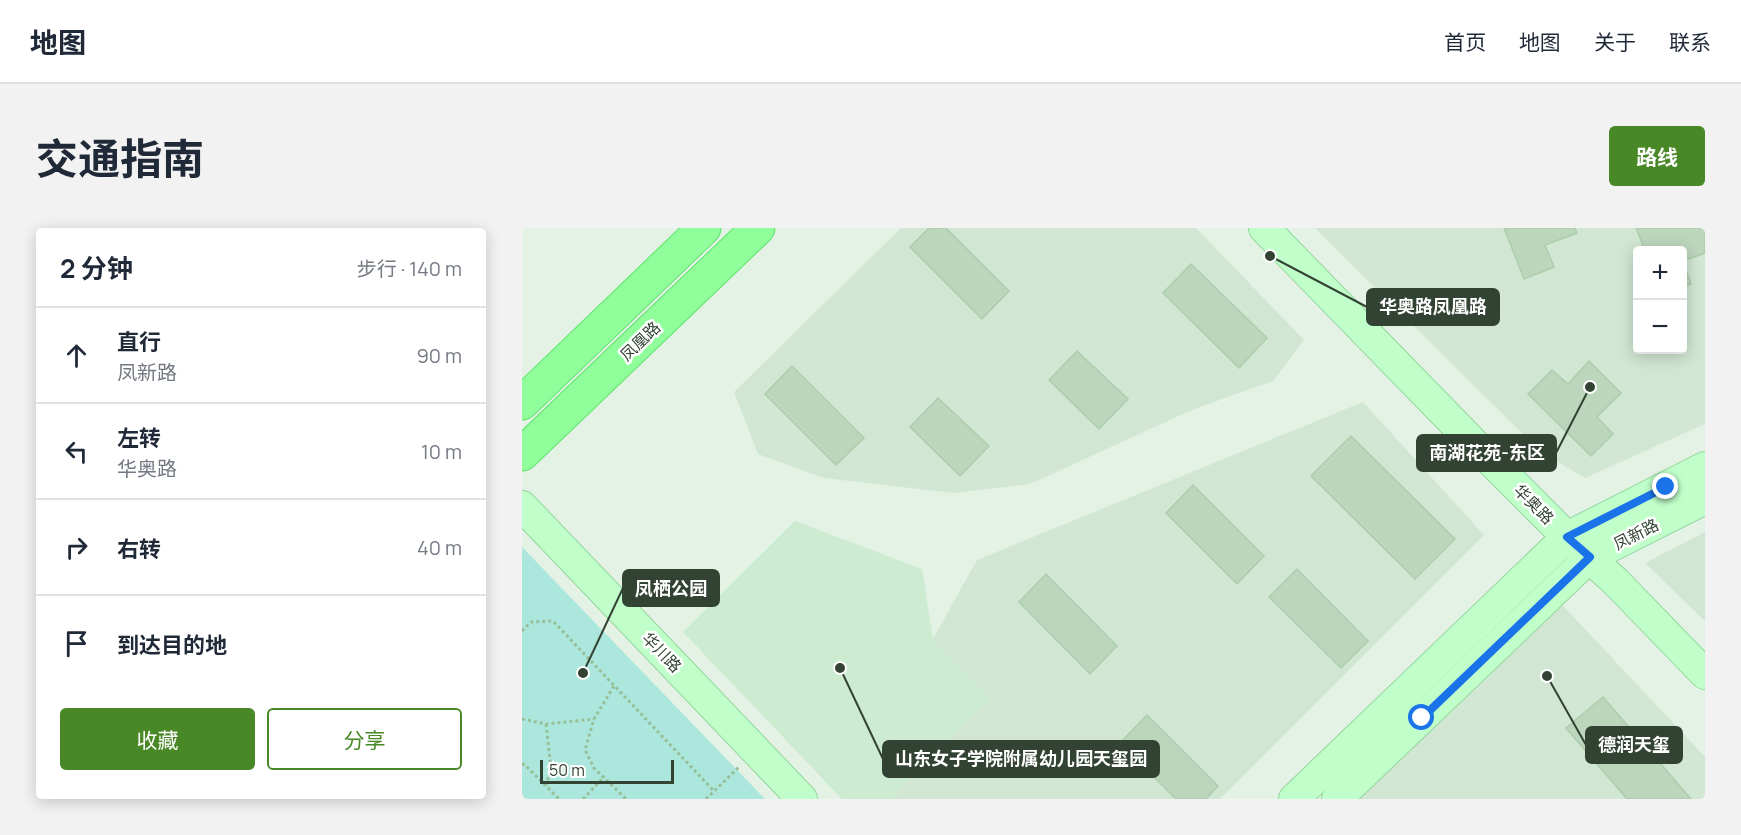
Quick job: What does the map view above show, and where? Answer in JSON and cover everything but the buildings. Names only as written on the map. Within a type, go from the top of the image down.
[{"type":"main road","points":[[522,403],[705,228]]},
{"type":"main road","name":"凤凰路","points":[[522,454],[758,228]]},
{"type":"street","name":"华奥路","points":[[1264,228],[1567,537],[1617,583],[1705,674]]},
{"type":"street","points":[[1294,799],[1567,537],[1705,467]]},
{"type":"street","name":"凤新路","points":[[1337,799],[1590,557],[1705,499]]},
{"type":"street","name":"华川路","points":[[522,506],[802,799]]},
{"type":"path","points":[[522,630],[531,622],[553,621],[714,791]]},
{"type":"path","points":[[614,686],[594,719],[585,750],[594,768],[626,799]]},
{"type":"path","points":[[522,719],[546,724],[594,719]]},
{"type":"path","points":[[546,724],[551,768],[546,785]]},
{"type":"path","points":[[706,799],[756,750]]},
{"type":"path","points":[[522,765],[525,764],[559,799]]},
{"type":"path","points":[[583,799],[604,777]]},
{"type":"shaded area","points":[[901,228],[1196,228],[1304,340],[1273,381],[1194,409],[1030,484],[954,493],[824,478],[758,454],[734,392]]},
{"type":"shaded area","points":[[1315,228],[1705,228],[1705,424],[1585,478],[1541,452]]},
{"type":"shaded area","points":[[1363,402],[1484,535],[1220,799],[891,799],[990,698],[933,639],[977,560]]},
{"type":"shaded area","points":[[795,521],[922,569],[933,639],[990,698],[891,799],[842,799],[683,632]]},
{"type":"shaded area","points":[[1705,532],[1705,621],[1645,563]]},
{"type":"shaded area","points":[[522,547],[765,799],[522,799]]},
{"type":"shaded area","points":[[1553,595],[1705,757],[1705,799],[1333,799]]},
{"type":"place","name":"华奥路凤凰路","points":[[1270,256]]},
{"type":"place","name":"南湖花苑-东区","points":[[1590,387]]},
{"type":"place","name":"山东女子学院附属幼儿园天玺园","points":[[840,668]]},
{"type":"place","name":"凤栖公园","points":[[583,673]]},
{"type":"place","name":"德润天玺","points":[[1547,676]]},
{"type":"route","points":[[1422,718],[1590,557],[1567,537],[1666,487]]}]
